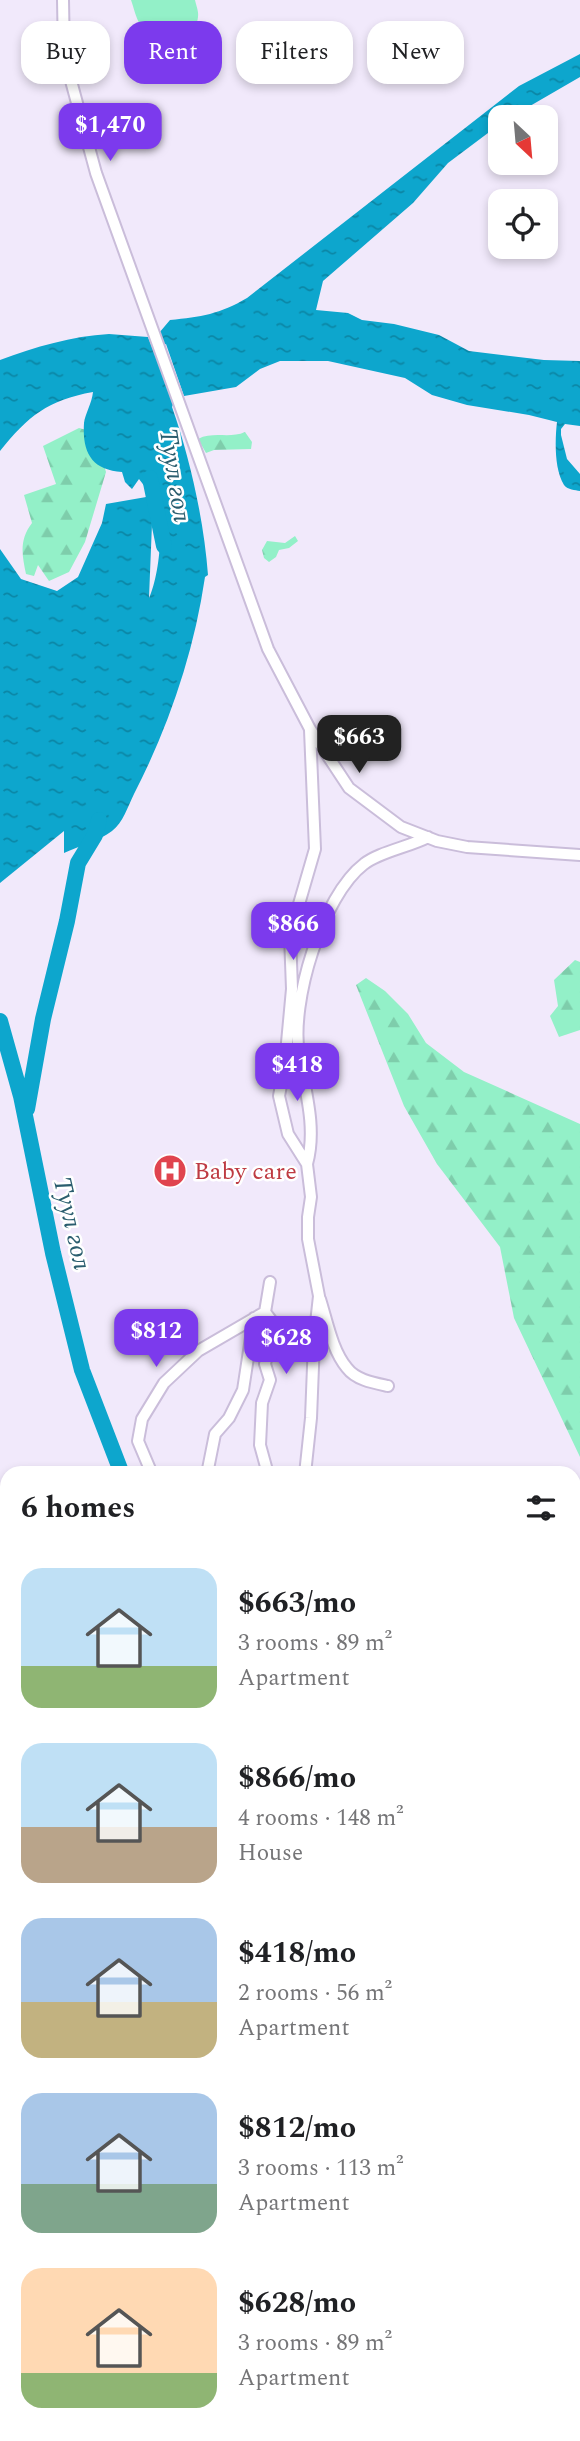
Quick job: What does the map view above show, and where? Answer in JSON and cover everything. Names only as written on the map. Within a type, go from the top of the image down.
[{"type":"street","points":[[63,0],[64,55],[96,173],[268,649],[310,729],[349,788],[401,827],[467,847],[580,855]]},
{"type":"street","points":[[307,1164],[288,1134],[279,1096],[292,989],[290,935],[315,849],[310,729]]},
{"type":"street","points":[[388,1386],[365,1380],[347,1370],[336,1347],[319,1296],[308,1239],[307,1217],[311,1197],[307,1164],[311,1150],[310,1130],[307,1091],[296,1028],[311,956],[340,890],[365,863],[380,855],[412,846],[428,837]]},
{"type":"street","points":[[266,1466],[260,1446],[262,1403],[270,1380],[265,1364],[274,1324],[265,1312],[270,1282]]},
{"type":"street","points":[[306,1466],[319,1296]]},
{"type":"street","points":[[149,1466],[138,1441],[142,1419],[164,1383],[198,1352],[265,1312]]},
{"type":"street","points":[[209,1466],[215,1434],[229,1419],[243,1391],[254,1318]]},
{"type":"green space","points":[[131,0],[195,0],[198,15],[196,21],[138,21]]},
{"type":"green space","points":[[79,428],[94,432],[106,472],[85,542],[69,572],[49,581],[38,565],[34,576],[26,574],[23,542],[32,523],[24,495],[56,484],[43,446]]},
{"type":"green space","points":[[245,432],[252,442],[251,449],[214,450],[206,453],[198,439],[233,435]]},
{"type":"green space","points":[[295,536],[298,541],[289,548],[279,550],[276,557],[269,562],[264,558],[262,550],[267,541],[285,543]]},
{"type":"green space","points":[[575,960],[580,962],[580,1030],[559,1037],[550,1016],[558,1006],[554,980]]},
{"type":"green space","points":[[366,978],[385,991],[408,1014],[426,1043],[464,1072],[580,1124],[580,1457],[514,1318],[500,1247],[437,1164],[404,1106],[356,985]]},
{"type":"water","points":[[580,54],[580,77],[532,105],[495,105],[519,86]]},
{"type":"water","points":[[488,110],[488,133],[448,163],[413,203],[323,281],[316,310],[348,313],[362,320],[394,324],[439,335],[469,351],[544,360],[580,361],[580,426],[565,424],[561,435],[567,459],[580,474],[580,491],[567,488],[558,471],[557,422],[467,405],[432,395],[405,378],[328,361],[280,361],[260,369],[236,387],[184,396],[166,344],[161,346],[159,333],[170,320],[210,314],[247,298]]},
{"type":"water","points":[[109,334],[148,337],[174,402],[172,407],[200,512],[208,575],[205,577],[187,661],[169,715],[147,768],[119,824],[101,838],[64,853],[64,831],[0,883],[0,549],[21,579],[57,591],[78,577],[102,523],[106,504],[152,496],[139,479],[132,489],[125,482],[122,472],[96,464],[87,451],[84,423],[93,392],[63,400],[40,411],[20,428],[0,451],[0,360],[54,343]],"holes":[[[153,499],[157,508],[160,548],[156,576],[149,598]]]},
{"type":"waterway","name":"Туул гол","points":[[150,478],[164,546]]},
{"type":"waterway","points":[[27,1109],[43,1019],[78,863],[95,835],[99,820]]},
{"type":"waterway","name":"Туул гол","points":[[0,1021],[21,1096],[53,1253],[82,1370],[119,1466]]},
{"type":"place","name":"Baby care","points":[[170,1171]]}]
